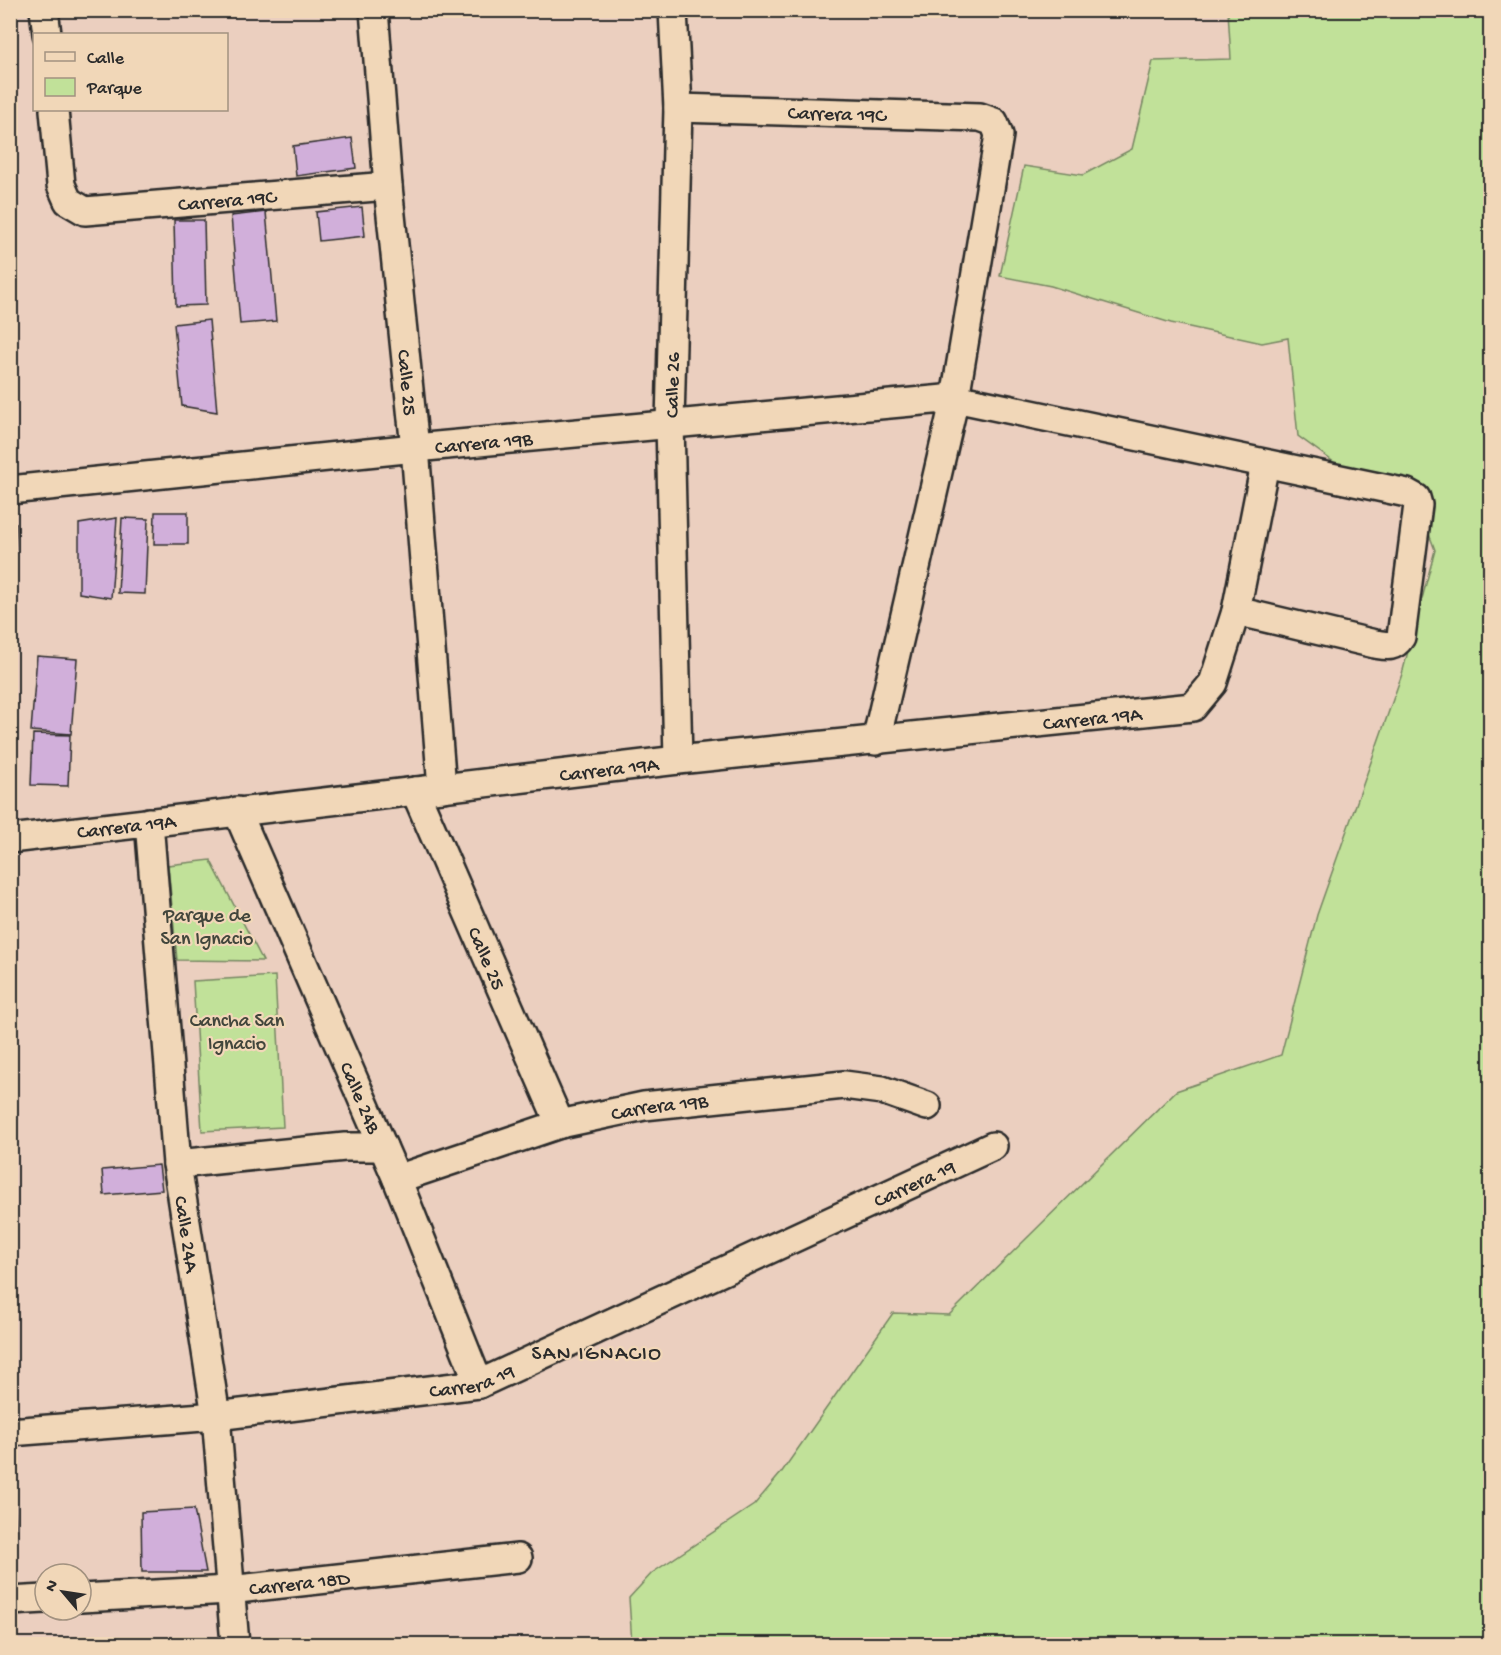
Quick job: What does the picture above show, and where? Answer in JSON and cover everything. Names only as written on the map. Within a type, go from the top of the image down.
[{"type":"street","points":[[44,10],[47,33]]},
{"type":"street","name":"Calle 25","points":[[374,10],[388,186],[415,448],[442,788]]},
{"type":"street","name":"Calle 26","points":[[673,10],[678,108],[670,423],[678,760]]},
{"type":"street","name":"Carrera 19C","points":[[678,108],[980,117],[994,122],[999,135],[955,398]]},
{"type":"street","name":"Carrera 19C","points":[[54,111],[62,185],[68,201],[85,211],[388,186]]},
{"type":"street","points":[[876,741],[955,398]]},
{"type":"street","name":"Carrera 19B","points":[[10,490],[670,423],[955,398],[1407,493],[1416,498],[1419,505],[1401,637],[1391,646],[1236,611]]},
{"type":"street","points":[[1236,611],[1265,464]]},
{"type":"street","name":"Carrera 19A","points":[[10,839],[678,760],[1193,707],[1213,683],[1236,611]]},
{"type":"street","name":"Calle 25","points":[[415,791],[560,1124]]},
{"type":"street","name":"Calle 24B","points":[[237,812],[397,1179],[479,1384]]},
{"type":"street","name":"Calle 24A","points":[[149,822],[177,1164],[216,1416],[235,1644]]},
{"type":"street","name":"Carrera 19B","points":[[397,1179],[560,1124],[644,1106],[844,1085],[882,1089],[927,1106]]},
{"type":"street","name":"Carrera 19","points":[[10,1432],[216,1416],[479,1384],[993,1146]]},
{"type":"street","points":[[177,1164],[345,1147],[383,1147]]},
{"type":"street","name":"Carrera 18D","points":[[93,1597],[229,1590],[518,1558]]},
{"type":"street","points":[[10,1601],[33,1600]]},
{"type":"green space","points":[[1228,11],[1490,11],[1490,1644],[632,1644],[629,1598],[652,1573],[754,1505],[781,1473],[893,1313],[949,1315],[1176,1091],[1281,1055],[1317,915],[1402,674],[1435,550],[1410,483],[1349,473],[1298,436],[1288,338],[1262,343],[1171,323],[1051,286],[1000,276],[1024,166],[1083,175],[1132,149],[1153,61],[1231,59]]},
{"type":"green space","name":"Parque de San Ignacio","points":[[211,860],[263,961],[177,960],[168,865]]},
{"type":"green space","name":"Cancha San Ignacio","points":[[275,976],[283,1127],[202,1131],[193,981]]},
{"type":"building","points":[[352,138],[356,168],[296,176],[293,146]]},
{"type":"building","points":[[362,207],[365,236],[319,241],[316,212]]},
{"type":"building","points":[[266,212],[276,321],[240,324],[231,216]]},
{"type":"building","points":[[174,220],[204,220],[206,305],[176,306]]},
{"type":"building","points":[[209,320],[217,412],[182,406],[174,324]]},
{"type":"building","points":[[155,512],[188,512],[188,544],[154,544]]},
{"type":"building","points":[[117,518],[111,598],[79,593],[79,524]]},
{"type":"building","points":[[122,518],[148,519],[145,594],[118,593]]},
{"type":"building","points":[[10,523],[16,523],[14,586],[10,586]]},
{"type":"building","points":[[37,656],[77,659],[71,734],[31,731]]},
{"type":"building","points":[[33,734],[70,735],[68,786],[31,785]]},
{"type":"building","points":[[159,1165],[162,1190],[104,1195],[102,1170]]},
{"type":"building","points":[[14,1473],[16,1534],[10,1535],[10,1474]]},
{"type":"building","points":[[194,1509],[206,1572],[142,1572],[141,1512]]},
{"type":"district","name":"SAN IGNACIO","points":[[597,1352]]}]
